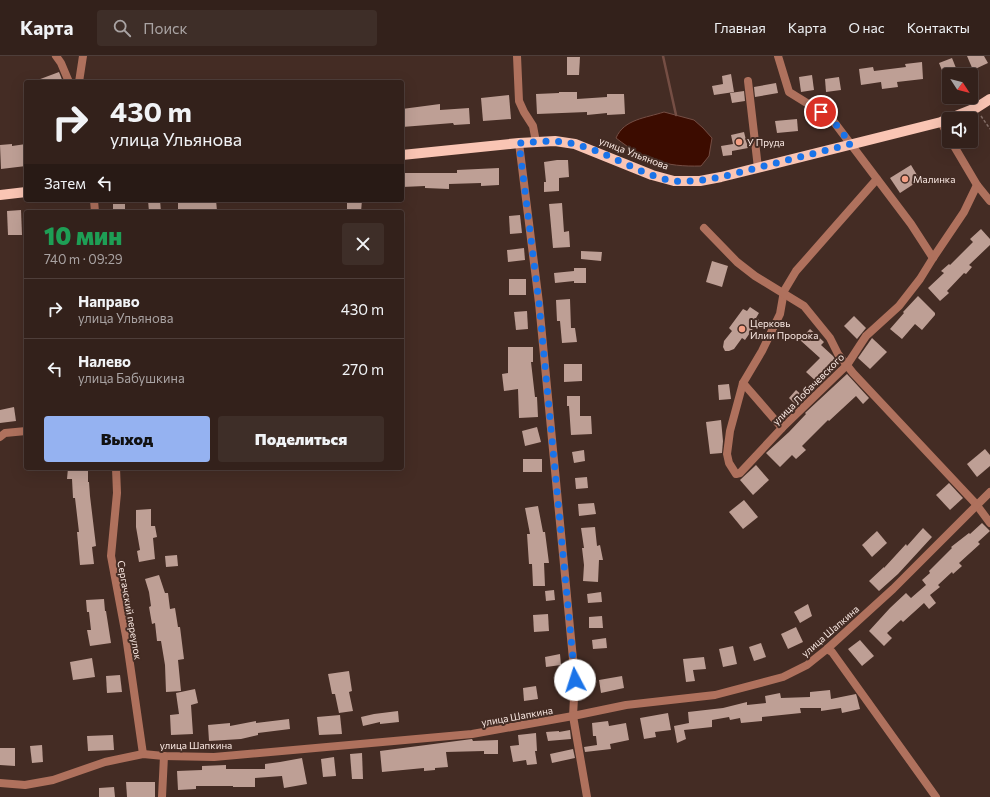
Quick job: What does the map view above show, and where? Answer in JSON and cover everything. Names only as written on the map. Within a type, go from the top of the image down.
[{"type":"main road","name":"улица Ульянова","points":[[404,155],[519,143],[555,141],[575,144],[652,175],[674,181],[700,181],[941,122],[976,108],[990,99]]},
{"type":"main road","points":[[0,195],[24,192]]},
{"type":"street","points":[[56,56],[61,63],[68,80]]},
{"type":"street","points":[[79,80],[83,56]]},
{"type":"street","points":[[516,56],[519,101],[533,126],[536,142]]},
{"type":"street","points":[[778,56],[789,92],[831,118],[911,224],[933,258]]},
{"type":"street","points":[[748,81],[758,168]]},
{"type":"street","points":[[519,143],[539,303],[574,672],[573,716],[587,797]]},
{"type":"street","points":[[955,148],[977,185],[990,201]]},
{"type":"street","points":[[782,428],[743,383],[762,351],[780,314],[784,291],[796,271],[877,179]]},
{"type":"street","name":"улица Лобачевского","points":[[743,383],[730,431],[727,454],[729,463],[736,474],[740,473],[782,428],[847,366],[866,336],[899,306],[920,279],[964,212],[977,185]]},
{"type":"street","points":[[704,228],[737,262],[755,276],[804,306],[830,338],[838,354],[847,366],[976,504],[990,523]]},
{"type":"street","points":[[0,437],[5,433],[24,431]]},
{"type":"street","name":"Сергачский переулок","points":[[116,470],[117,493],[111,556],[126,636],[143,754]]},
{"type":"street","name":"улица Шапкина","points":[[0,783],[26,785],[53,780],[105,762],[143,754],[214,757],[472,734],[626,705],[715,695],[783,677],[807,665],[827,649],[893,590],[976,504],[990,492]]},
{"type":"street","points":[[827,649],[832,652],[936,797]]},
{"type":"street","points":[[162,797],[164,756]]},
{"type":"path","points":[[976,108],[990,130]]},
{"type":"shaded area","points":[[664,112],[694,120],[712,138],[709,156],[701,166],[676,165],[656,161],[636,152],[616,138],[624,127],[630,123]]},
{"type":"building","points":[[967,56],[984,56],[988,63],[977,68],[972,68]]},
{"type":"building","points":[[567,57],[580,57],[579,75],[567,75]]},
{"type":"building","points":[[952,58],[956,68],[942,68],[942,70],[939,63]]},
{"type":"building","points":[[922,62],[923,79],[897,82],[898,87],[882,89],[881,82],[861,85],[859,69],[873,67],[874,71],[906,67],[905,64]]},
{"type":"building","points":[[59,72],[62,80],[38,80]]},
{"type":"building","points":[[731,74],[734,92],[714,95],[712,86],[723,84],[722,76]]},
{"type":"building","points":[[812,75],[814,90],[801,92],[799,77]]},
{"type":"building","points":[[839,77],[841,90],[826,92],[825,79]]},
{"type":"building","points":[[776,83],[778,93],[755,97],[754,87]]},
{"type":"building","points":[[744,91],[745,101],[732,103],[730,93]]},
{"type":"building","points":[[577,92],[577,99],[607,97],[607,94],[624,94],[625,114],[607,115],[607,113],[587,115],[587,112],[537,114],[536,94]]},
{"type":"building","points":[[509,95],[511,119],[483,121],[481,98]]},
{"type":"building","points":[[440,104],[440,110],[469,108],[470,124],[454,125],[453,123],[404,127],[404,109]]},
{"type":"building","points":[[797,119],[798,131],[777,133],[775,121]]},
{"type":"building","name":"У Пруда","points":[[744,132],[748,148],[732,151],[732,155],[723,156],[721,146],[733,144],[731,135]]},
{"type":"building","points":[[12,144],[12,146],[24,144],[24,166],[1,169],[0,145]]},
{"type":"building","points":[[568,160],[569,177],[559,178],[559,191],[544,192],[544,182],[546,182],[544,162]]},
{"type":"building","name":"Малинка","points":[[911,165],[920,180],[900,193],[890,178]]},
{"type":"building","points":[[499,168],[499,185],[481,186],[481,183],[449,184],[449,189],[425,188],[425,186],[404,187],[404,173],[457,173],[457,170]]},
{"type":"building","points":[[148,202],[160,202],[161,210],[149,210]]},
{"type":"building","points":[[178,202],[216,202],[217,210],[178,210]]},
{"type":"building","points":[[347,202],[362,202],[361,210],[347,210]]},
{"type":"building","points":[[562,203],[564,232],[569,231],[570,247],[553,248],[549,204]]},
{"type":"building","points":[[113,204],[125,204],[125,210],[113,210]]},
{"type":"building","points":[[21,210],[22,235],[8,235],[7,211]]},
{"type":"building","points":[[520,215],[522,233],[510,234],[509,216]]},
{"type":"building","points":[[981,229],[990,239],[990,245],[969,265],[972,267],[966,274],[964,273],[947,291],[949,293],[940,301],[928,288],[944,273],[941,271],[949,264],[950,265],[973,242],[970,239]]},
{"type":"building","points":[[524,248],[525,260],[508,262],[507,250]]},
{"type":"building","points":[[581,251],[602,252],[601,261],[581,259]]},
{"type":"building","points":[[712,261],[728,266],[722,287],[706,282]]},
{"type":"building","points":[[574,268],[586,268],[586,283],[574,283],[574,281],[555,283],[554,273],[574,271]]},
{"type":"building","points":[[509,279],[526,279],[526,295],[509,295]]},
{"type":"building","points":[[918,296],[935,313],[935,315],[922,330],[915,324],[902,339],[890,329]]},
{"type":"building","points":[[570,299],[571,328],[575,328],[577,342],[562,343],[560,321],[557,321],[556,300]]},
{"type":"building","name":"Церковь Илии Пророка","points":[[750,307],[759,313],[756,318],[759,320],[745,340],[742,338],[734,349],[725,351],[723,347],[724,341],[732,331],[729,328],[743,309],[747,311]]},
{"type":"building","points":[[527,311],[528,329],[516,330],[514,312]]},
{"type":"building","points":[[854,316],[866,328],[857,339],[844,326]]},
{"type":"building","points":[[810,329],[824,342],[821,345],[837,362],[818,383],[806,372],[820,358],[800,340]]},
{"type":"building","points":[[872,338],[887,352],[870,369],[858,358]]},
{"type":"building","points":[[508,347],[533,347],[533,362],[531,362],[535,397],[537,397],[538,417],[519,418],[518,389],[504,391],[502,374],[508,373]]},
{"type":"building","points":[[564,364],[582,364],[582,381],[564,382]]},
{"type":"building","points":[[847,374],[869,398],[863,404],[856,396],[829,421],[828,420],[802,446],[806,450],[796,459],[792,455],[780,467],[766,453],[789,432],[806,414],[805,413]]},
{"type":"building","points":[[729,384],[731,399],[719,400],[718,385]]},
{"type":"building","points":[[796,390],[805,398],[797,406],[789,398]]},
{"type":"building","points":[[567,396],[580,396],[580,416],[591,416],[592,434],[571,435]]},
{"type":"building","points":[[14,407],[16,421],[0,423],[0,410]]},
{"type":"building","points":[[721,420],[723,441],[722,453],[710,454],[706,422]]},
{"type":"building","points":[[537,427],[541,442],[525,446],[522,431]]},
{"type":"building","points":[[985,449],[990,455],[990,466],[977,477],[967,464]]},
{"type":"building","points":[[584,450],[585,461],[574,463],[572,452]]},
{"type":"building","points":[[523,459],[542,459],[542,472],[523,472]]},
{"type":"building","points":[[756,465],[769,480],[753,495],[740,480]]},
{"type":"building","points":[[68,470],[88,470],[88,482],[96,546],[92,547],[94,564],[80,565],[77,532],[79,532],[75,498],[73,498],[72,479],[67,479]]},
{"type":"building","points":[[587,477],[588,488],[576,489],[575,478]]},
{"type":"building","points":[[949,483],[963,498],[950,510],[936,495]]},
{"type":"building","points":[[744,500],[758,517],[743,529],[729,512]]},
{"type":"building","points":[[594,503],[596,514],[579,516],[578,504]]},
{"type":"building","points":[[538,506],[543,532],[545,532],[549,563],[544,563],[545,586],[533,586],[532,564],[529,564],[527,534],[530,534],[525,508]]},
{"type":"building","points":[[151,509],[151,526],[155,526],[157,537],[153,538],[155,559],[139,562],[137,551],[140,550],[136,527],[136,510]]},
{"type":"building","points":[[982,523],[990,531],[978,542],[980,544],[959,563],[962,566],[953,574],[952,572],[938,585],[940,587],[930,595],[936,603],[929,609],[924,603],[903,622],[901,620],[887,633],[892,638],[884,646],[869,631],[906,593],[911,598],[926,585],[922,580],[930,573],[929,571],[952,548],[951,547],[969,533],[970,534]]},
{"type":"building","points":[[595,527],[597,546],[600,545],[603,560],[599,560],[598,582],[583,581],[584,565],[582,548],[584,548],[581,528]]},
{"type":"building","points":[[923,528],[932,537],[898,574],[879,591],[869,581],[884,568],[906,544],[907,546]]},
{"type":"building","points":[[877,531],[887,543],[872,557],[862,545]]},
{"type":"building","points":[[177,555],[178,566],[166,567],[165,556]]},
{"type":"building","points":[[159,575],[165,593],[168,593],[170,609],[175,608],[178,627],[180,627],[184,659],[178,660],[181,691],[166,692],[165,665],[161,641],[157,641],[155,623],[152,624],[149,607],[151,606],[149,592],[145,579]]},
{"type":"building","points":[[554,590],[555,600],[546,601],[545,591]]},
{"type":"building","points":[[601,592],[602,602],[588,603],[587,594]]},
{"type":"building","points":[[104,599],[111,643],[90,646],[87,630],[91,630],[86,600]]},
{"type":"building","points":[[808,604],[812,616],[800,623],[794,612]]},
{"type":"building","points":[[548,614],[549,631],[534,632],[533,615]]},
{"type":"building","points":[[602,616],[603,628],[589,628],[589,617]]},
{"type":"building","points":[[796,627],[803,642],[788,649],[781,634]]},
{"type":"building","points":[[606,638],[607,648],[593,649],[592,640]]},
{"type":"building","points":[[860,640],[874,656],[862,666],[848,649]]},
{"type":"building","points":[[761,643],[766,657],[754,661],[749,647]]},
{"type":"building","points":[[733,646],[737,664],[723,667],[719,649]]},
{"type":"building","points":[[560,654],[561,665],[546,667],[545,657]]},
{"type":"building","points":[[704,657],[706,669],[693,670],[695,681],[686,682],[683,659]]},
{"type":"building","points":[[92,658],[95,677],[73,680],[70,662]]},
{"type":"building","points":[[349,671],[352,691],[349,692],[353,711],[339,713],[335,694],[332,694],[328,674]]},
{"type":"building","points":[[120,675],[122,692],[107,693],[106,676]]},
{"type":"building","points":[[622,676],[624,688],[601,693],[599,680]]},
{"type":"building","points":[[536,686],[538,699],[524,701],[523,688]]},
{"type":"building","points":[[195,689],[198,703],[191,705],[193,734],[171,735],[170,715],[179,714],[176,693]]},
{"type":"building","points":[[830,690],[831,699],[856,694],[860,709],[842,713],[841,708],[821,711],[821,708],[800,708],[801,713],[762,717],[762,721],[741,723],[740,718],[730,720],[729,717],[712,720],[712,727],[684,730],[686,739],[677,743],[674,726],[689,723],[688,712],[723,708],[747,702],[747,705],[766,703],[765,696],[780,693],[781,698],[810,697],[810,692]]},
{"type":"building","points":[[398,711],[399,722],[380,724],[380,722],[363,726],[361,717]]},
{"type":"building","points":[[668,713],[671,730],[655,732],[656,737],[644,739],[640,718]]},
{"type":"building","points":[[340,715],[342,734],[319,735],[317,717]]},
{"type":"building","points":[[289,719],[290,729],[258,733],[258,735],[241,739],[209,741],[208,725],[230,723],[230,726],[256,721],[256,723]]},
{"type":"building","points":[[608,721],[609,726],[626,723],[629,740],[610,744],[611,749],[585,752],[584,747],[597,745],[596,736],[593,736],[592,723]]},
{"type":"building","points":[[570,730],[571,739],[548,741],[546,732]]},
{"type":"building","points":[[536,733],[537,751],[535,751],[537,764],[527,765],[526,760],[513,762],[510,746],[519,745],[518,735]]},
{"type":"building","points":[[113,735],[114,750],[88,751],[87,736]]},
{"type":"building","points":[[472,739],[473,741],[498,740],[498,754],[484,754],[484,751],[446,752],[448,767],[424,771],[424,768],[382,772],[380,751]]},
{"type":"building","points":[[42,745],[43,762],[32,763],[30,746]]},
{"type":"building","points":[[0,748],[15,748],[15,766],[0,765]]},
{"type":"building","points":[[573,749],[575,758],[552,763],[550,754]]},
{"type":"building","points":[[362,753],[363,779],[352,779],[350,754]]},
{"type":"building","points":[[334,757],[336,776],[323,777],[321,759]]},
{"type":"building","points":[[302,758],[307,784],[284,788],[282,776],[255,778],[255,787],[196,786],[196,789],[178,790],[177,771],[202,770],[202,766],[226,765],[226,769],[265,769],[265,764]]},
{"type":"building","points":[[126,782],[155,782],[155,797],[127,797]]},
{"type":"building","points":[[114,787],[115,797],[99,797],[99,788]]},
{"type":"waterway","points":[[663,56],[676,115]]},
{"type":"place","name":"У Пруда","points":[[739,142]]},
{"type":"place","name":"Малинка","points":[[905,179]]},
{"type":"place","name":"Церковь Илии Пророка","points":[[742,329]]},
{"type":"route","points":[[575,680],[539,303],[519,143],[555,141],[575,144],[609,156],[652,175],[674,181],[700,181],[851,144],[831,118],[821,112]]}]
